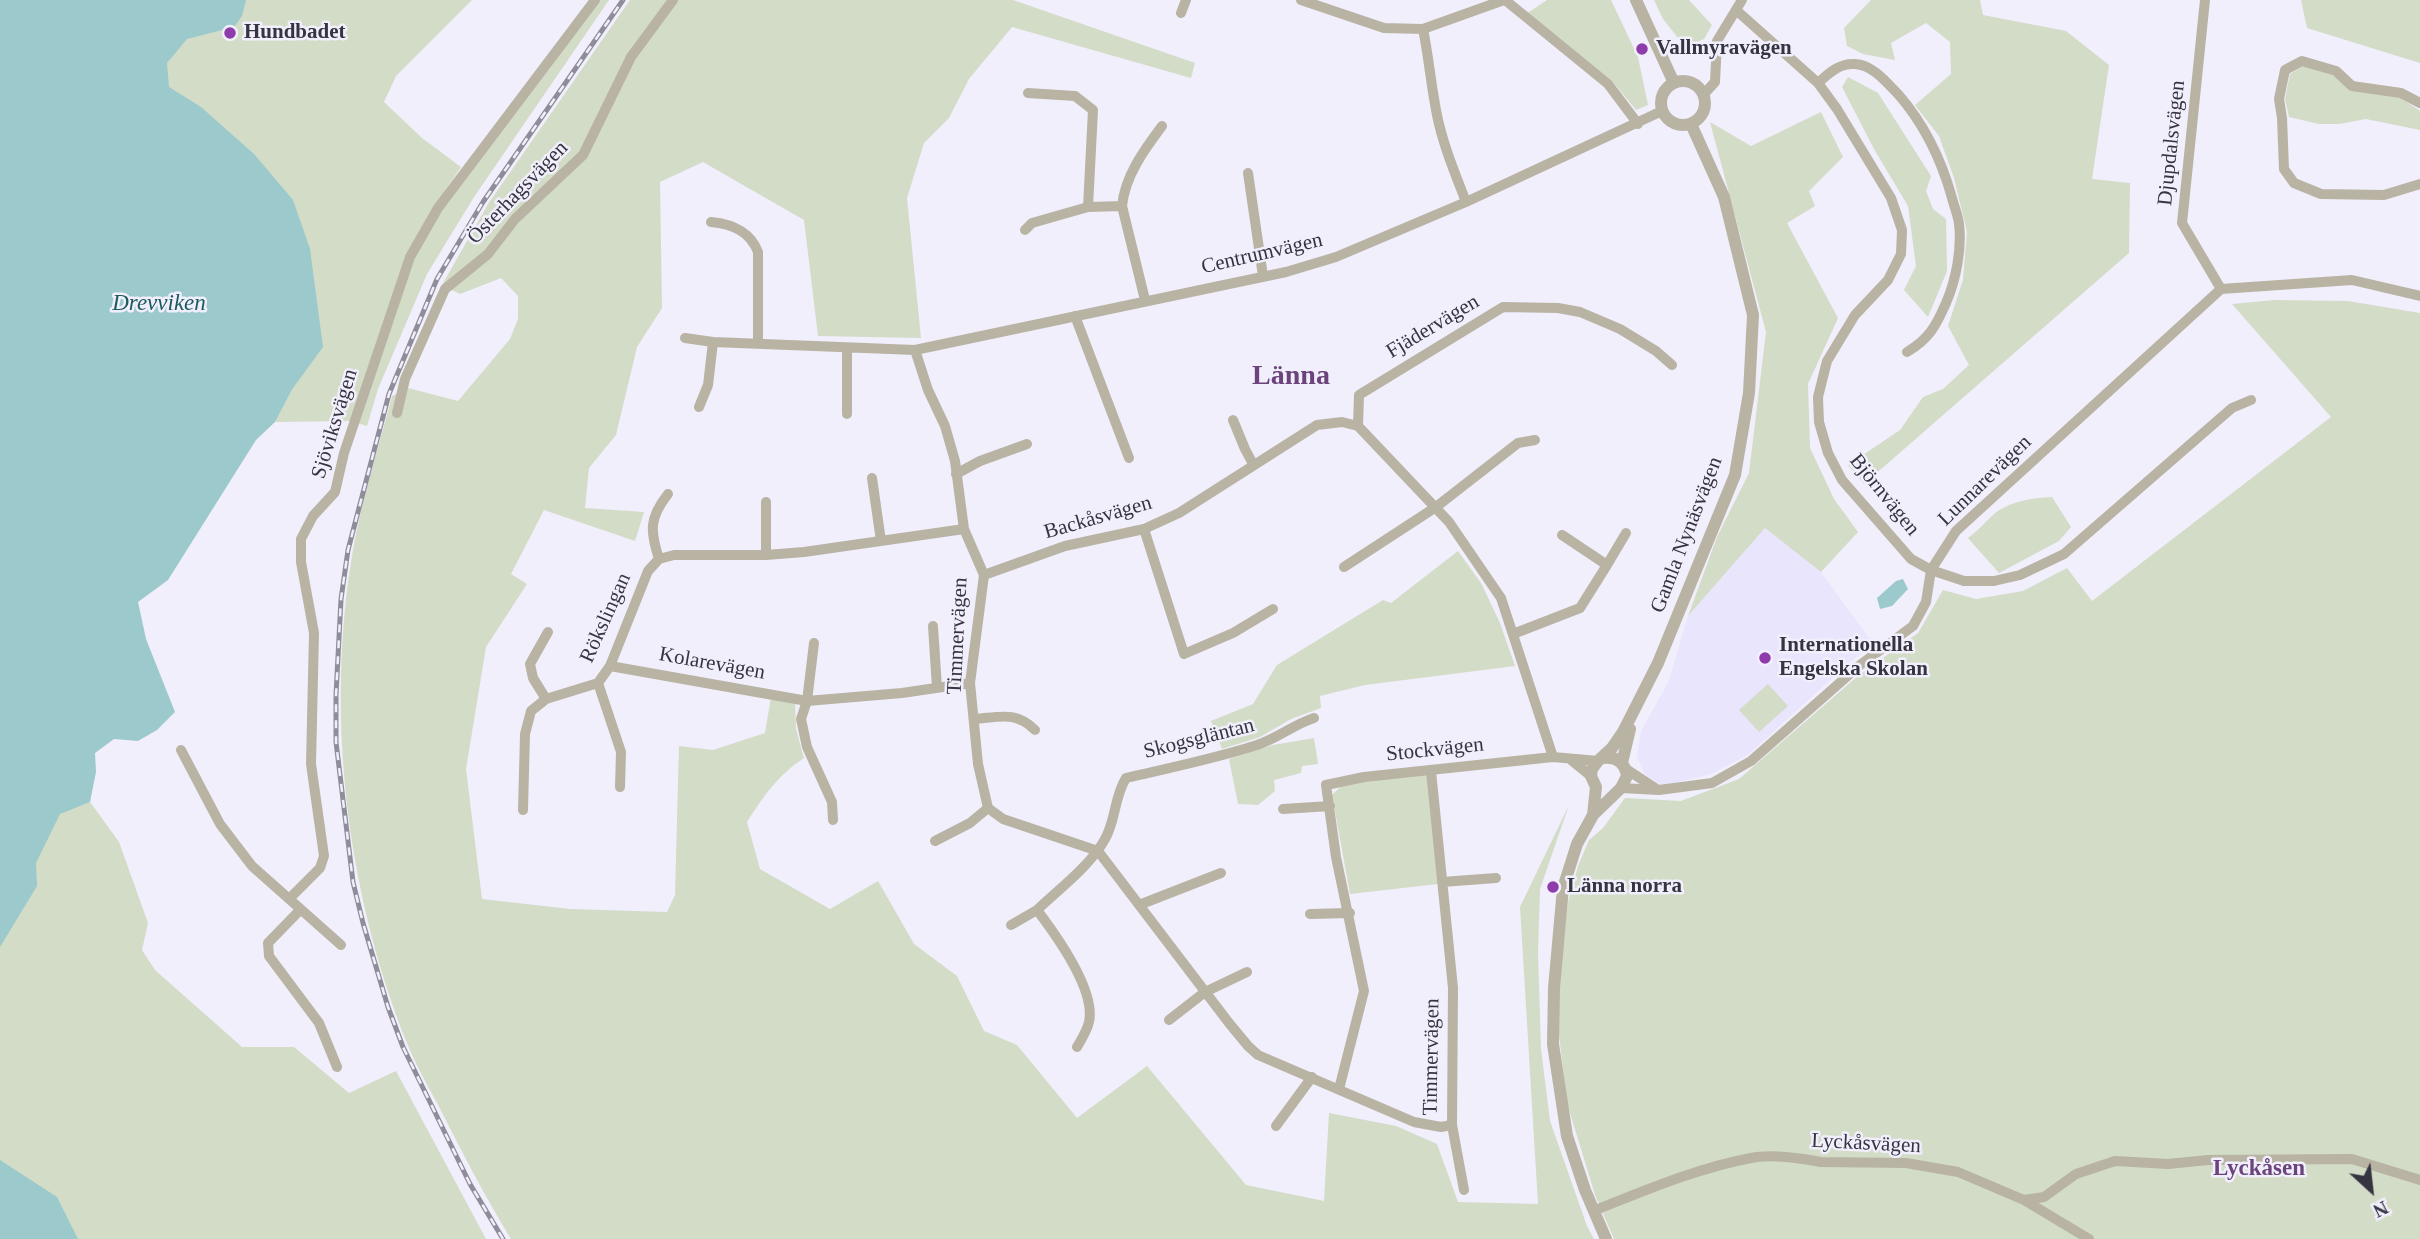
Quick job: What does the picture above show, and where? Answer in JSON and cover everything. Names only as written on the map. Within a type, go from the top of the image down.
[{"type":"street","name":"Sjöviksvägen","points":[[290,898],[320,868],[324,856],[311,764],[314,633],[301,562],[300,539],[313,516],[335,492],[348,440],[410,257],[438,208],[595,0]]},
{"type":"street","name":"Österhagsvägen","points":[[397,413],[405,379],[445,289],[488,254],[515,219],[583,155],[631,57],[673,0]]},
{"type":"street","points":[[1181,13],[1186,0]]},
{"type":"street","points":[[1301,0],[1384,28],[1423,29],[1504,0],[1608,84],[1638,124]]},
{"type":"street","points":[[1636,0],[1674,83]]},
{"type":"street","points":[[1704,94],[1715,82],[1717,41],[1742,0]]},
{"type":"street","name":"Djupdalsvägen","points":[[2205,0],[2182,223],[2221,289]]},
{"type":"street","name":"Björnvägen","points":[[1736,10],[1818,83],[1837,108],[1891,198],[1902,230],[1901,254],[1888,280],[1855,316],[1827,361],[1818,397],[1819,422],[1828,453],[1842,480],[1911,559],[1931,570],[1964,581],[1994,581],[2020,575],[2064,554],[2232,408],[2250,400]]},
{"type":"street","points":[[1423,29],[1432,70],[1437,114],[1448,157],[1466,202]]},
{"type":"street","points":[[2420,103],[2401,93],[2352,86],[2336,71],[2302,61],[2285,70],[2279,99],[2284,169],[2294,183],[2321,194],[2384,195],[2420,184]]},
{"type":"street","points":[[1818,83],[1839,66],[1855,64],[1871,69],[1915,114],[1932,142],[1947,180],[1959,224],[1958,260],[1952,288],[1937,323],[1922,343],[1907,352]]},
{"type":"street","points":[[1688,81],[1704,94],[1706,101],[1702,115],[1691,124],[1674,123],[1667,119],[1662,111],[1662,95],[1674,83],[1688,81]]},
{"type":"street","points":[[1028,93],[1075,96],[1093,110],[1088,207]]},
{"type":"street","name":"Centrumvägen","points":[[685,338],[713,342],[915,350],[1286,272],[1336,257],[1466,202],[1662,111]]},
{"type":"street","name":"Gamla Nynäsvägen","points":[[1593,815],[1592,769],[1612,748],[1634,712],[1658,663],[1735,475],[1749,393],[1753,315],[1724,197],[1691,124]]},
{"type":"street","points":[[1145,300],[1122,206],[1124,188],[1147,146],[1162,126]]},
{"type":"street","points":[[1248,173],[1264,276]]},
{"type":"street","points":[[1025,230],[1032,223],[1088,207],[1122,206]]},
{"type":"street","points":[[711,222],[731,224],[753,240],[758,253],[758,343]]},
{"type":"street","points":[[2221,289],[2352,280],[2420,296]]},
{"type":"street","name":"Lunnarevägen","points":[[1618,789],[1659,790],[1712,783],[1751,761],[1860,665],[1913,626],[1926,602],[1931,570],[1956,531],[2111,393],[2221,289]]},
{"type":"street","name":"Fjädervägen","points":[[1358,426],[1359,395],[1503,307],[1558,308],[1580,312],[1620,329],[1656,351],[1672,365]]},
{"type":"street","points":[[1075,316],[1129,458]]},
{"type":"street","points":[[699,407],[708,385],[713,342]]},
{"type":"street","points":[[847,348],[847,414]]},
{"type":"street","name":"Timmervägen","points":[[915,350],[928,390],[945,426],[964,528],[984,575],[970,683],[978,764],[988,808]]},
{"type":"street","points":[[1233,420],[1253,464]]},
{"type":"street","name":"Backåsvägen","points":[[984,575],[1065,545],[1144,529],[1179,513],[1317,425],[1342,422],[1358,426]]},
{"type":"street","points":[[1358,426],[1450,522],[1501,598],[1553,757]]},
{"type":"street","points":[[1344,567],[1436,507],[1518,443],[1535,440]]},
{"type":"street","points":[[956,474],[980,461],[1027,444]]},
{"type":"street","points":[[872,478],[881,541]]},
{"type":"street","name":"Rökslingan","points":[[659,559],[651,534],[658,506],[668,494]]},
{"type":"street","points":[[766,502],[766,555]]},
{"type":"street","name":"Rökslingan","points":[[545,699],[598,683],[610,666],[648,572],[659,559],[674,555],[766,555],[964,528]]},
{"type":"street","points":[[1144,529],[1184,654],[1233,632],[1273,609]]},
{"type":"street","points":[[1513,634],[1580,608],[1626,533]]},
{"type":"street","points":[[1562,535],[1607,565]]},
{"type":"street","points":[[933,626],[937,688]]},
{"type":"street","points":[[523,810],[525,734],[531,711],[545,699],[533,678],[530,664],[548,632]]},
{"type":"street","points":[[814,643],[807,701],[801,719],[807,747],[832,802],[834,820]]},
{"type":"street","name":"Kolarevägen","points":[[610,666],[807,701],[970,683]]},
{"type":"street","points":[[598,683],[621,752],[620,787]]},
{"type":"street","name":"Gamla Nynäsvägen","points":[[1606,1239],[1593,1211],[1567,1136],[1553,1044],[1554,988],[1563,888],[1577,844],[1593,815],[1627,776],[1624,766],[1634,712]]},
{"type":"street","name":"Timmervägen","points":[[975,719],[1014,716],[1025,720],[1035,730]]},
{"type":"street","name":"Skogsgläntan","points":[[1098,851],[1107,837],[1119,789],[1126,778],[1255,746],[1278,737],[1298,723],[1314,718]]},
{"type":"street","points":[[181,750],[220,824],[252,866],[341,945]]},
{"type":"street","name":"Stockvägen","points":[[1339,1089],[1364,990],[1336,857],[1326,785],[1364,776],[1553,757],[1600,759]]},
{"type":"street","points":[[1570,759],[1602,791],[1618,789]]},
{"type":"street","points":[[1600,759],[1617,759],[1659,790]]},
{"type":"street","name":"Timmervägen","points":[[1098,851],[1248,1046],[1258,1055],[1413,1122],[1445,1129],[1453,988],[1431,771]]},
{"type":"street","points":[[1283,809],[1331,806]]},
{"type":"street","points":[[935,841],[970,823],[988,808],[1003,819],[1098,851],[1037,910],[1011,925]]},
{"type":"street","points":[[1139,905],[1221,873]]},
{"type":"street","points":[[1442,882],[1496,878]]},
{"type":"street","points":[[300,910],[268,943],[269,956],[319,1023],[337,1067]]},
{"type":"street","points":[[1037,910],[1073,960],[1087,1001],[1090,1021],[1077,1047]]},
{"type":"street","points":[[1310,914],[1350,914]]},
{"type":"street","points":[[1169,1020],[1206,992],[1247,972]]},
{"type":"street","points":[[1276,1126],[1312,1077]]},
{"type":"street","points":[[1445,1129],[1464,1190]]},
{"type":"street","name":"Lyckåsvägen","points":[[1593,1211],[1692,1174],[1754,1157],[1821,1163],[1906,1163],[1958,1172],[2024,1200],[2089,1239]]},
{"type":"street","points":[[2024,1200],[2044,1197],[2076,1174],[2115,1161],[2168,1164],[2208,1160],[2351,1158],[2420,1180]]},
{"type":"shaded area","name":"Drevviken","points":[[90,0],[472,0],[396,76],[384,102],[422,138],[461,167],[434,207],[351,421],[275,422],[293,388]]},
{"type":"shaded area","points":[[599,0],[609,0],[474,197],[427,274],[378,389],[367,426],[357,423],[412,259],[440,210]]},
{"type":"shaded area","points":[[630,0],[1013,0],[1195,63],[1191,78],[1012,27],[969,79],[949,118],[924,143],[907,198],[921,338],[818,336],[804,220],[703,162],[660,182],[662,308],[637,347],[616,435],[589,468],[585,508],[644,512],[635,541],[544,510],[511,574],[527,584],[486,647],[466,769],[482,899],[570,909],[667,912],[675,895],[679,746],[713,750],[765,733],[771,697],[795,702],[796,729],[804,758],[779,779],[747,822],[760,869],[830,909],[878,881],[914,944],[957,976],[984,1031],[1017,1045],[1077,1118],[1147,1066],[1246,1185],[1324,1201],[1329,1113],[1396,1126],[1437,1144],[1458,1202],[1538,1204],[1520,907],[1569,805],[1540,889],[1538,953],[1541,1049],[1550,1121],[1594,1239],[511,1239],[414,1059],[386,985],[369,925],[356,863],[342,737],[341,674],[345,611],[357,531],[392,396],[408,388],[458,401],[510,339],[518,319],[518,296],[501,278],[460,294],[442,285],[488,204]]},
{"type":"shaded area","points":[[1547,0],[1611,0],[1638,57],[1648,105],[1636,110],[1613,82],[1526,14]]},
{"type":"shaded area","points":[[1654,0],[1689,0],[1712,25],[1704,39],[1686,48],[1663,19]]},
{"type":"shaded area","points":[[1871,0],[1980,0],[1983,15],[2066,31],[2109,65],[2092,179],[2130,183],[2129,253],[1864,484],[1848,465],[1900,430],[1923,397],[1943,389],[1969,365],[1948,326],[1963,280],[1967,232],[1954,178],[1939,136],[1915,105],[1951,74],[1950,42],[1926,23],[1891,43],[1895,60],[1863,54],[1847,46],[1844,28]]},
{"type":"shaded area","points":[[2301,0],[2420,0],[2420,63],[2307,28]]},
{"type":"shaded area","points":[[2304,66],[2401,98],[2420,111],[2420,130],[2366,119],[2339,124],[2319,124],[2289,117],[2285,99],[2290,74]]},
{"type":"shaded area","points":[[1848,77],[1878,93],[1931,176],[1926,191],[1933,209],[1946,219],[1947,271],[1928,317],[1904,290],[1916,266],[1908,206],[1842,87]]},
{"type":"shaded area","points":[[1821,112],[1843,157],[1809,191],[1815,206],[1787,223],[1838,318],[1808,384],[1810,448],[1834,499],[1858,532],[1821,572],[1765,528],[1688,616],[1717,537],[1749,473],[1766,332],[1710,122],[1751,146]]},
{"type":"shaded area","points":[[2275,300],[2348,301],[2420,313],[2420,1239],[1614,1239],[1595,1195],[1567,1103],[1559,1035],[1558,993],[1568,902],[1589,840],[1603,828],[1625,798],[1681,801],[1739,779],[1859,675],[1918,633],[1943,590],[1976,599],[2023,591],[2067,568],[2092,601],[2331,417],[2232,304]]},
{"type":"shaded area","points":[[2052,497],[2071,527],[2059,541],[1999,573],[1968,538],[2006,506],[2029,499]]},
{"type":"shaded area","name":"Internationella Engelska Skolan","points":[[1765,528],[1821,572],[1874,645],[1850,662],[1748,755],[1711,774],[1662,786],[1644,773],[1637,756],[1641,731],[1669,681],[1688,616]]},
{"type":"shaded area","points":[[1458,551],[1481,583],[1500,623],[1515,666],[1365,685],[1320,696],[1321,708],[1291,719],[1260,737],[1222,749],[1211,721],[1253,704],[1277,665],[1383,600],[1391,603]]},
{"type":"shaded area","points":[[1768,684],[1788,706],[1759,732],[1739,710]]},
{"type":"shaded area","points":[[0,734],[82,805],[90,802],[119,842],[148,923],[142,950],[155,970],[242,1047],[294,1047],[349,1093],[396,1071],[486,1239],[0,1239]]},
{"type":"shaded area","points":[[1314,738],[1318,764],[1302,766],[1301,773],[1274,780],[1275,791],[1258,805],[1238,804],[1229,759],[1273,745]]},
{"type":"shaded area","points":[[1429,774],[1438,884],[1350,894],[1332,795],[1346,781]]},
{"type":"water","name":"Drevviken","points":[[0,0],[246,0],[242,16],[234,27],[187,39],[167,63],[169,87],[201,107],[254,154],[293,200],[310,249],[323,347],[293,388],[275,422],[256,440],[168,580],[138,602],[146,639],[175,712],[157,730],[138,741],[114,739],[95,753],[96,772],[90,802],[60,814],[36,863],[37,886],[0,947]]},
{"type":"water","points":[[1903,579],[1908,589],[1892,606],[1880,609],[1877,598],[1896,581]]},
{"type":"water","points":[[0,1160],[57,1197],[78,1239],[0,1239]]},
{"type":"railway","points":[[503,1239],[470,1184],[403,1047],[363,923],[353,882],[336,742],[341,599],[348,550],[389,394],[437,279],[483,202],[623,0]]},
{"type":"place","name":"Hundbadet","points":[[230,33]]},
{"type":"place","name":"Vallmyravägen","points":[[1642,49]]},
{"type":"place","name":"Internationella Engelska Skolan","points":[[1765,658]]},
{"type":"place","name":"Länna norra","points":[[1553,887]]},
{"type":"district","name":"Länna","points":[[1291,377]]},
{"type":"district","name":"Lyckåsen","points":[[2259,1169]]}]
